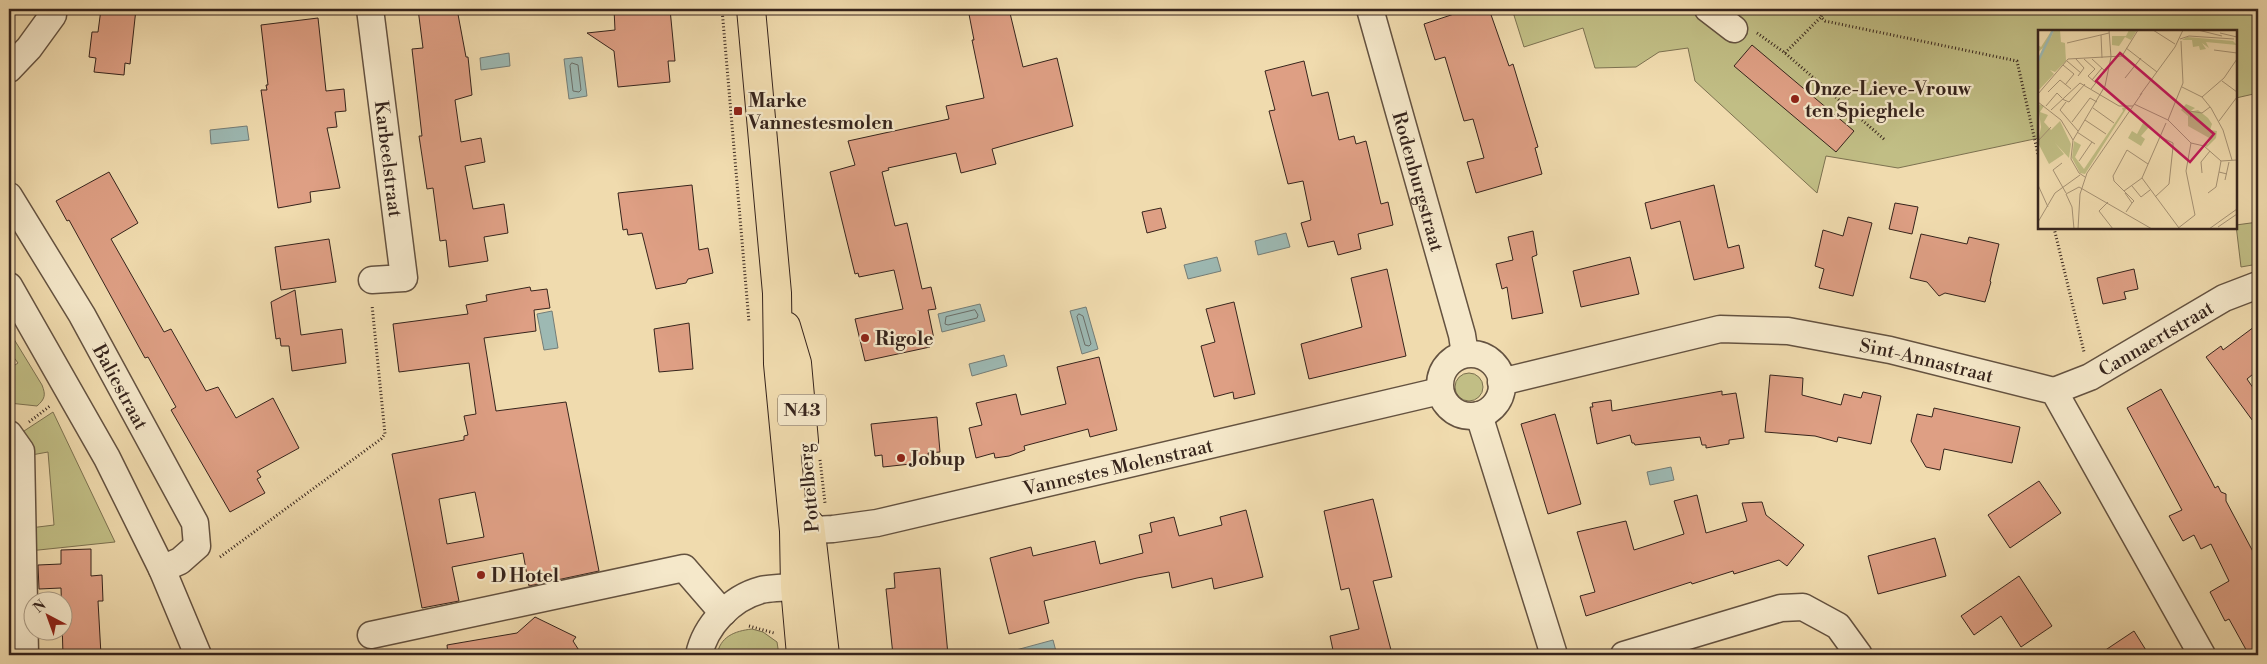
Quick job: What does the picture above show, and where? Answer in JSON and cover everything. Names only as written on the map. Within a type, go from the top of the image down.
[{"type":"main road","name":"Pottelberg","points":[[751,9],[777,293],[778,364],[811,530],[801,655]]},
{"type":"main road","name":"Pottelberg","points":[[806,586],[825,655]]},
{"type":"street","points":[[9,70],[29,48],[52,15],[53,9]]},
{"type":"street","name":"Karbeelstraat","points":[[370,9],[404,278],[372,280]]},
{"type":"street","name":"Rodenburgstraat","points":[[1370,9],[1462,335],[1465,354]]},
{"type":"street","points":[[1708,9],[1734,29]]},
{"type":"street","name":"Baliestraat","points":[[9,196],[82,315],[195,523],[197,546],[180,561],[162,569]]},
{"type":"street","name":"Cannaertstraat","points":[[2054,391],[2090,377],[2224,298],[2258,285]]},
{"type":"street","points":[[9,286],[70,390],[107,458],[162,569],[198,655]]},
{"type":"street","name":"Sint-Annastraat","points":[[1502,382],[1720,329],[1788,331],[1890,350],[2054,391]]},
{"type":"street","points":[[1465,354],[1481,356],[1489,360],[1497,368],[1502,382],[1498,400],[1489,410],[1479,415],[1462,415],[1449,408],[1440,391],[1441,377],[1448,364],[1465,354]]},
{"type":"street","name":"Vannestes Molenstraat","points":[[811,530],[877,523],[1440,391]]},
{"type":"street","points":[[2054,391],[2202,655]]},
{"type":"street","points":[[1479,415],[1554,655]]},
{"type":"street","points":[[9,434],[21,451],[25,655]]},
{"type":"street","points":[[371,635],[684,568],[723,613]]},
{"type":"street","points":[[699,655],[703,640],[711,625],[742,599],[762,590],[806,586]]},
{"type":"street","points":[[1624,655],[1781,608],[1803,607],[1838,626],[1859,655]]},
{"type":"path","points":[[722,9],[750,332]]},
{"type":"path","points":[[1785,53],[1821,17],[1824,9]]},
{"type":"path","points":[[1821,17],[1825,21],[2017,61],[2038,154]]},
{"type":"path","points":[[1734,29],[1756,32],[1785,53],[1885,140]]},
{"type":"path","points":[[2054,229],[2090,377]]},
{"type":"path","points":[[216,560],[373,445],[385,434],[372,308],[372,280]]},
{"type":"path","points":[[9,434],[23,426],[70,390]]},
{"type":"path","points":[[811,530],[820,451]]},
{"type":"path","points":[[746,626],[763,628],[778,637]]},
{"type":"shaded area","points":[[1512,9],[2258,9],[2258,93],[2237,98],[2237,30],[2038,30],[2038,138],[1898,168],[1826,156],[1817,193],[1695,81],[1688,48],[1659,52],[1636,67],[1595,68],[1583,28],[1524,47]]},
{"type":"shaded area","points":[[2258,222],[2258,264],[2241,267],[2237,225]]},
{"type":"shaded area","points":[[9,331],[42,385],[44,397],[37,406],[9,403],[9,362],[12,367],[18,363],[9,351]]},
{"type":"shaded area","points":[[1469,373],[1479,377],[1483,387],[1479,397],[1469,401],[1459,397],[1455,387],[1459,377]]},
{"type":"shaded area","points":[[53,412],[115,542],[29,551],[30,528],[54,525],[48,452],[26,456],[24,431]]},
{"type":"shaded area","points":[[752,629],[763,632],[777,642],[779,655],[717,655],[721,644],[729,636],[739,631]]},
{"type":"water","points":[[509,53],[510,66],[481,70],[480,58]]},
{"type":"water","points":[[582,57],[587,96],[569,99],[564,59]]},
{"type":"water","points":[[247,126],[249,140],[211,144],[210,130]]},
{"type":"water","points":[[1286,233],[1290,247],[1258,255],[1255,241]]},
{"type":"water","points":[[1217,257],[1221,271],[1188,279],[1184,265]]},
{"type":"water","points":[[980,304],[985,321],[942,332],[938,314]]},
{"type":"water","points":[[1086,307],[1098,349],[1082,354],[1070,311]]},
{"type":"water","points":[[552,311],[558,348],[544,350],[537,314]]},
{"type":"water","points":[[1004,355],[1007,366],[972,376],[969,364]]},
{"type":"water","points":[[1671,467],[1674,480],[1650,485],[1647,472]]},
{"type":"water","points":[[1053,640],[1057,655],[1018,655],[1016,650]]},
{"type":"building","points":[[101,9],[136,9],[130,64],[125,63],[124,75],[94,72],[96,58],[89,57],[92,32],[98,32]]},
{"type":"building","points":[[418,9],[457,9],[466,57],[468,57],[472,95],[455,100],[461,142],[481,138],[485,162],[465,166],[473,209],[504,204],[508,233],[484,237],[488,261],[449,267],[446,240],[440,241],[433,188],[427,189],[419,136],[422,136],[412,49],[423,48]]},
{"type":"building","points":[[614,9],[670,9],[675,61],[668,61],[670,82],[618,87],[614,51],[587,33],[615,30]]},
{"type":"building","points":[[968,9],[1009,9],[1023,67],[1057,58],[1073,126],[992,149],[996,164],[961,173],[956,153],[888,168],[889,170],[882,172],[895,226],[907,223],[922,289],[931,287],[936,309],[928,310],[934,339],[929,340],[930,347],[865,361],[855,319],[903,309],[894,270],[859,277],[858,273],[855,274],[830,172],[855,165],[848,141],[949,119],[946,106],[984,98],[972,40],[974,40]]},
{"type":"building","points":[[1469,9],[1489,9],[1509,66],[1513,64],[1538,147],[1535,148],[1542,174],[1476,193],[1467,162],[1484,158],[1473,119],[1464,121],[1445,57],[1435,60],[1424,24]]},
{"type":"building","points":[[318,18],[326,91],[344,89],[346,111],[335,112],[337,127],[327,128],[340,188],[310,192],[311,202],[278,208],[261,90],[267,90],[266,85],[268,85],[261,25]]},
{"type":"building","name":"Onze-Lieve-Vrouw ten Spieghele","points":[[1752,45],[1854,131],[1836,152],[1734,66]]},
{"type":"building","points":[[1304,61],[1312,96],[1328,92],[1339,140],[1354,136],[1356,144],[1366,141],[1381,204],[1388,202],[1393,225],[1358,234],[1361,249],[1338,255],[1334,241],[1308,247],[1301,223],[1311,220],[1303,181],[1288,184],[1269,111],[1275,110],[1265,71]]},
{"type":"building","points":[[109,172],[138,223],[111,239],[164,332],[171,329],[206,391],[218,387],[236,418],[273,398],[299,448],[257,471],[261,477],[257,479],[265,493],[230,512],[171,410],[176,407],[148,357],[145,358],[69,220],[67,221],[56,201]]},
{"type":"building","points":[[692,185],[699,250],[708,248],[713,273],[688,279],[686,283],[656,289],[642,233],[628,235],[627,229],[623,230],[618,193]]},
{"type":"building","points":[[1714,185],[1728,248],[1739,245],[1744,268],[1694,280],[1680,221],[1651,229],[1645,203]]},
{"type":"building","points":[[1895,203],[1918,207],[1912,234],[1889,229]]},
{"type":"building","points":[[1161,208],[1166,228],[1147,233],[1142,212]]},
{"type":"building","points":[[1848,217],[1872,223],[1853,296],[1819,288],[1824,269],[1815,266],[1823,230],[1843,236]]},
{"type":"building","points":[[1533,231],[1537,255],[1532,257],[1543,313],[1512,319],[1507,287],[1502,289],[1496,264],[1513,260],[1508,237]]},
{"type":"building","points":[[1921,234],[1967,244],[1969,237],[1999,244],[1985,302],[1945,293],[1939,296],[1927,282],[1910,278]]},
{"type":"building","points":[[329,239],[336,282],[281,290],[275,247]]},
{"type":"building","points":[[1630,257],[1639,294],[1581,307],[1573,271]]},
{"type":"building","points":[[1387,269],[1406,356],[1309,379],[1301,344],[1362,327],[1351,278]]},
{"type":"building","points":[[2134,269],[2138,289],[2124,292],[2126,299],[2103,304],[2097,278]]},
{"type":"building","points":[[530,287],[531,291],[547,289],[550,308],[534,310],[536,331],[484,338],[496,411],[566,402],[599,571],[529,586],[523,553],[452,567],[459,601],[422,608],[392,454],[464,440],[464,436],[468,435],[464,416],[476,414],[469,363],[399,372],[393,324],[468,314],[466,305],[487,301],[486,295]],"holes":[[[475,492],[484,537],[447,544],[439,499]]]},
{"type":"building","points":[[295,290],[301,335],[342,329],[346,363],[292,371],[289,346],[281,346],[280,338],[276,339],[271,302]]},
{"type":"building","points":[[1234,302],[1255,394],[1234,399],[1233,392],[1214,397],[1201,346],[1215,342],[1206,309]]},
{"type":"building","points":[[689,323],[693,369],[659,372],[654,329]]},
{"type":"building","points":[[2258,324],[2258,370],[2247,379],[2258,395],[2258,428],[2206,357],[2221,346],[2223,350]]},
{"type":"building","points":[[1099,357],[1117,430],[1090,437],[1088,429],[1024,446],[1025,450],[1009,456],[995,458],[994,453],[976,458],[969,428],[982,425],[976,403],[1016,394],[1021,415],[1066,404],[1057,367]]},
{"type":"building","points":[[1770,375],[1803,378],[1802,395],[1841,405],[1844,394],[1861,398],[1863,392],[1881,396],[1871,444],[1838,437],[1837,442],[1815,436],[1765,432]]},
{"type":"building","points":[[2161,389],[2215,488],[2218,486],[2221,492],[2226,494],[2226,501],[2258,561],[2258,655],[2249,655],[2229,619],[2225,621],[2210,592],[2229,581],[2211,544],[2201,549],[2194,535],[2183,541],[2169,516],[2182,510],[2127,408]]},
{"type":"building","points":[[1722,391],[1722,395],[1736,393],[1744,438],[1729,440],[1729,444],[1706,448],[1706,445],[1702,445],[1700,437],[1635,445],[1632,443],[1630,435],[1597,444],[1590,407],[1593,407],[1592,403],[1611,400],[1612,411]]},
{"type":"building","points":[[1934,408],[2020,427],[2012,463],[1944,449],[1940,470],[1926,467],[1911,441],[1917,414],[1932,417]]},
{"type":"building","points":[[1555,414],[1581,504],[1548,514],[1521,424]]},
{"type":"building","points":[[937,417],[940,452],[928,453],[929,462],[883,467],[882,455],[875,456],[871,424]]},
{"type":"building","points":[[2039,481],[2061,513],[2010,548],[1988,515]]},
{"type":"building","points":[[1697,495],[1706,533],[1747,521],[1742,503],[1762,502],[1766,515],[1804,545],[1787,566],[1779,560],[1734,574],[1733,571],[1692,584],[1691,582],[1586,616],[1580,596],[1595,592],[1577,532],[1626,521],[1634,550],[1684,534],[1674,501]]},
{"type":"building","points":[[1373,499],[1392,577],[1373,581],[1391,650],[1369,655],[1334,655],[1330,636],[1359,629],[1349,588],[1341,590],[1324,511]]},
{"type":"building","points":[[1246,510],[1263,577],[1214,589],[1212,578],[1172,588],[1169,572],[1137,578],[1044,601],[1049,623],[1009,634],[990,558],[1031,547],[1033,556],[1095,541],[1100,564],[1143,553],[1139,535],[1152,532],[1150,523],[1174,517],[1179,536],[1222,525],[1220,517]]},
{"type":"building","points":[[1935,538],[1946,576],[1878,594],[1868,556]]},
{"type":"building","points":[[91,549],[91,576],[102,575],[103,601],[98,601],[101,655],[63,655],[63,642],[72,642],[72,592],[61,592],[61,588],[39,589],[38,565],[61,564],[61,550]]},
{"type":"building","points":[[940,568],[948,655],[893,655],[886,589],[895,588],[894,573]]},
{"type":"building","points":[[2019,576],[2052,626],[2021,647],[2001,616],[1974,635],[1961,616]]},
{"type":"building","points":[[535,617],[576,637],[573,641],[582,655],[448,655],[447,645],[517,633]]},
{"type":"building","points":[[2134,631],[2149,655],[2098,655]]},
{"type":"place","name":"Onze-Lieve-Vrouw ten Spieghele","points":[[1795,99]]},
{"type":"place","name":"Marke Vannestesmolen","points":[[738,111]]},
{"type":"place","name":"Rigole","points":[[865,338]]},
{"type":"place","name":"Jobup","points":[[901,458]]},
{"type":"place","name":"D Hotel","points":[[481,575]]}]
